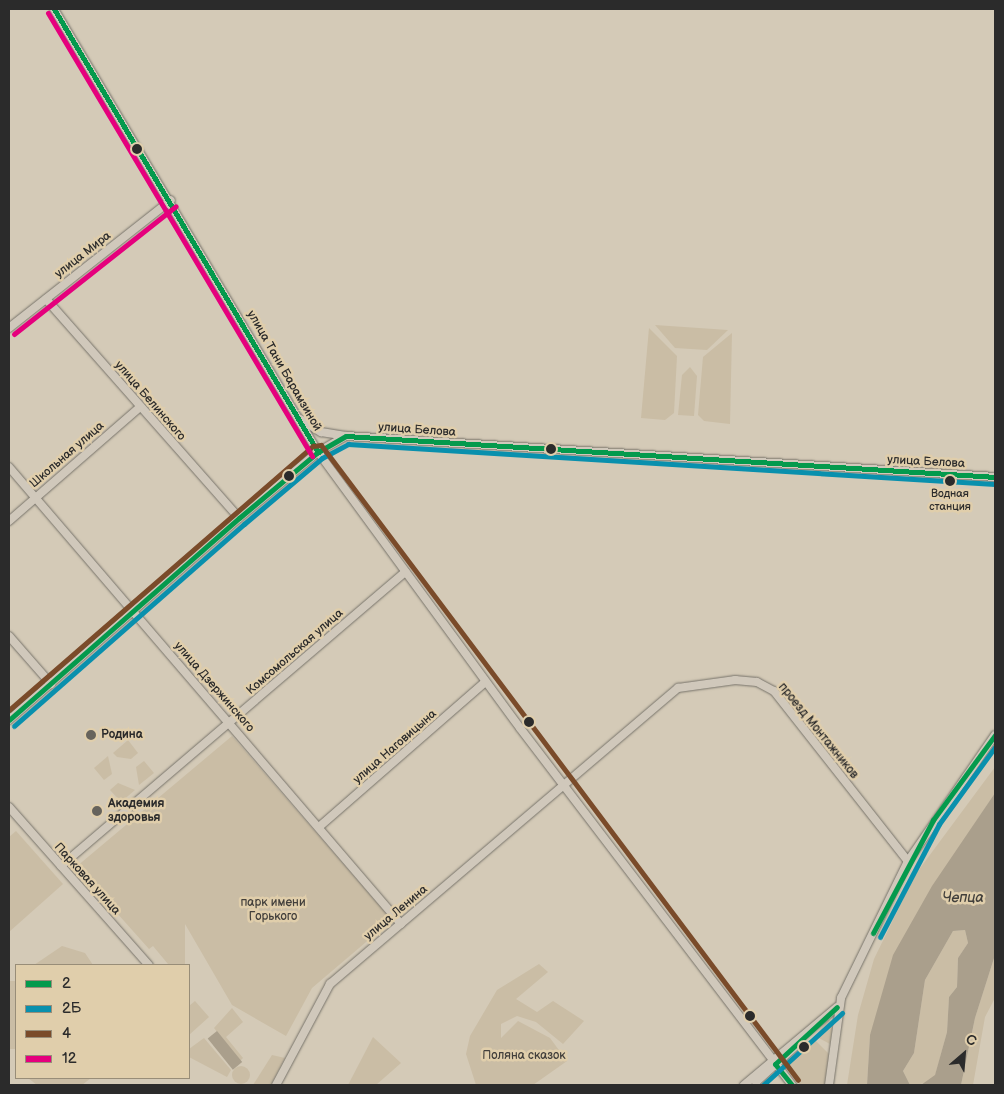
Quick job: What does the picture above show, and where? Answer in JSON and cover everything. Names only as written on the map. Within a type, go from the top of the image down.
[{"type":"street","name":"улица Тани Барамзиной","points":[[54,9],[171,200],[295,416],[318,452],[485,682],[792,1085]]},
{"type":"street","name":"улица Мира","points":[[9,328],[171,200]]},
{"type":"street","name":"улица Белинского","points":[[46,299],[239,518]]},
{"type":"street","name":"Школьная улица","points":[[9,521],[140,407]]},
{"type":"street","name":"улица Белова","points":[[295,416],[321,432],[346,436],[995,477]]},
{"type":"street","points":[[9,720],[132,609],[239,518],[318,452],[346,436]]},
{"type":"street","name":"улица Дзержинского","points":[[9,466],[401,924]]},
{"type":"street","name":"Комсомольская улица","points":[[61,866],[405,572]]},
{"type":"street","points":[[9,636],[51,684]]},
{"type":"street","name":"улица Наговицына","points":[[319,827],[485,682]]},
{"type":"street","name":"проезд Монтажников","points":[[562,783],[678,688],[700,682],[757,682],[774,691],[908,861]]},
{"type":"street","points":[[752,1085],[774,1062],[835,1007],[908,861],[995,734]]},
{"type":"street","name":"улица Ленина","points":[[276,1085],[322,992],[562,783]]},
{"type":"street","name":"Парковая улица","points":[[9,807],[148,964]]},
{"type":"street","points":[[744,1085],[774,1062],[780,1053],[835,1007]]},
{"type":"street","points":[[829,1085],[835,1007]]},
{"type":"green space","points":[[655,325],[728,330],[707,350],[675,348]]},
{"type":"green space","points":[[649,328],[677,356],[674,413],[665,420],[641,418]]},
{"type":"green space","points":[[732,333],[730,424],[704,421],[698,415],[703,357]]},
{"type":"green space","points":[[690,367],[697,376],[694,416],[678,415],[682,375]]},
{"type":"green space","name":"парк имени Горького","points":[[232,736],[392,920],[312,988],[286,1036],[232,1005],[185,924],[185,964],[168,964],[153,946],[149,949],[76,867]]},
{"type":"green space","points":[[128,740],[138,753],[131,759],[117,757],[113,753]]},
{"type":"green space","points":[[108,756],[112,774],[104,780],[94,768]]},
{"type":"green space","points":[[144,761],[154,773],[139,785],[136,767]]},
{"type":"green space","points":[[995,767],[995,793],[947,866],[870,1035],[867,1085],[847,1085],[858,1015],[874,959],[915,875]]},
{"type":"green space","points":[[118,783],[135,790],[121,802],[110,790]]},
{"type":"green space","points":[[16,831],[63,884],[9,932],[9,837]]},
{"type":"green space","points":[[965,930],[968,943],[958,958],[957,987],[949,997],[947,1032],[935,1076],[928,1083],[910,1085],[903,1071],[914,1053],[925,980],[953,931]]},
{"type":"green space","points":[[62,946],[85,953],[92,964],[35,964]]},
{"type":"green space","points":[[995,955],[995,998],[985,1017],[973,1085],[961,1085],[975,1018]]},
{"type":"green space","name":"Поляна сказок","points":[[539,964],[548,972],[516,999],[537,1012],[553,1001],[584,1021],[563,1044],[536,1022],[517,1016],[501,1024],[501,1038],[518,1021],[550,1038],[567,1061],[533,1085],[476,1085],[466,1054],[470,1036],[497,990]]},
{"type":"green space","points":[[9,981],[15,981],[15,1049],[9,1049]]},
{"type":"green space","points":[[195,1001],[209,1017],[190,1034],[190,1005]]},
{"type":"green space","points":[[232,1008],[243,1022],[226,1037],[243,1058],[240,1061],[214,1028]]},
{"type":"green space","points":[[828,1020],[833,1021],[830,1044],[815,1036]]},
{"type":"green space","points":[[373,1037],[401,1063],[376,1085],[348,1085]]},
{"type":"green space","points":[[204,1038],[231,1070],[227,1077],[190,1058],[190,1048]]},
{"type":"green space","points":[[815,1040],[829,1054],[825,1085],[800,1085],[785,1065]]},
{"type":"green space","points":[[272,1055],[285,1058],[271,1085],[253,1085]]},
{"type":"green space","points":[[241,1066],[247,1069],[250,1075],[247,1081],[241,1084],[235,1081],[232,1075],[235,1069]]},
{"type":"green space","points":[[29,1079],[90,1079],[82,1085],[37,1085]]},
{"type":"water","name":"Чепца","points":[[995,793],[995,955],[975,1018],[961,1085],[921,1085],[935,1075],[947,1032],[949,997],[957,987],[958,958],[968,943],[965,930],[953,931],[925,980],[914,1053],[903,1071],[910,1085],[867,1085],[870,1035],[893,955],[932,886]]},
{"type":"water","points":[[217,1031],[242,1062],[233,1070],[208,1039]]},
{"type":"transit line","name":"2","points":[[54,9],[318,452]]},
{"type":"transit line","name":"12","points":[[48,13],[312,456]]},
{"type":"transit line","name":"12","points":[[14,334],[176,206]]},
{"type":"transit line","name":"2","points":[[9,720],[239,518],[318,452],[346,436],[995,477]]},
{"type":"transit line","name":"2Б","points":[[14,726],[322,458],[348,444],[995,484]]},
{"type":"transit line","name":"4","points":[[9,710],[313,446],[321,445],[798,1080]]},
{"type":"transit line","name":"2","points":[[873,933],[933,820],[995,735]]},
{"type":"transit line","name":"2Б","points":[[880,937],[939,824],[995,747]]},
{"type":"transit line","name":"2","points":[[792,1085],[775,1064],[837,1007]]},
{"type":"transit line","name":"2Б","points":[[763,1085],[842,1013]]},
{"type":"place","name":"Водная станция","points":[[950,481]]},
{"type":"place","name":"Родина","points":[[91,735]]},
{"type":"place","name":"Академия здоровья","points":[[97,811]]}]
